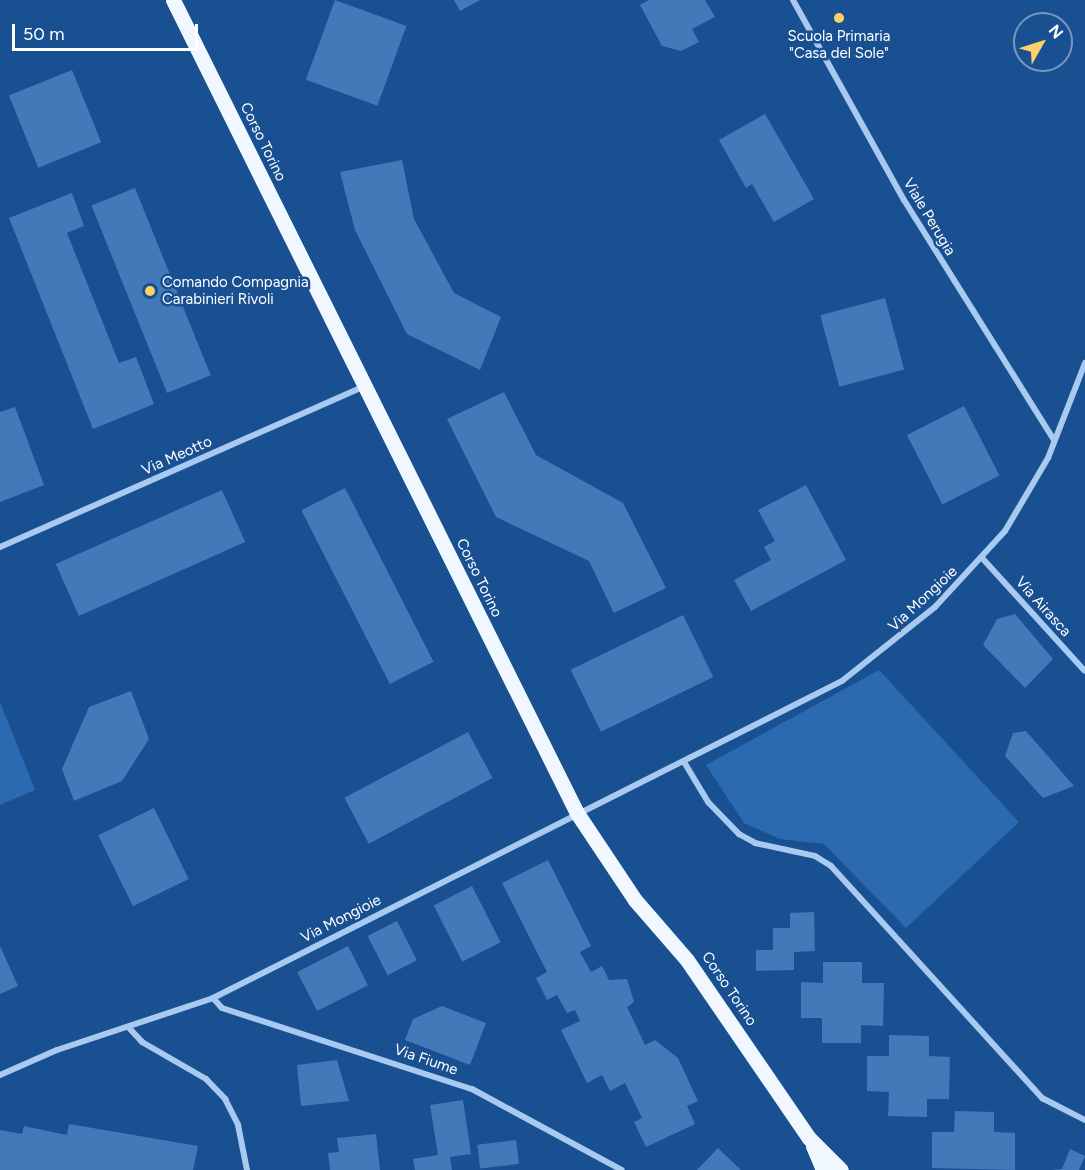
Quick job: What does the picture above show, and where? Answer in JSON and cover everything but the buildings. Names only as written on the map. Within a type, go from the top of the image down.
[{"type":"main road","name":"Corso Torino","points":[[172,0],[577,813],[635,900],[687,960],[809,1138],[841,1170]]},
{"type":"main road","name":"Corso Torino","points":[[809,1138],[823,1170]]},
{"type":"street","name":"Viale Perugia","points":[[793,0],[904,200],[1054,440]]},
{"type":"street","name":"Via Mongioie","points":[[0,1075],[57,1050],[130,1029],[213,998],[842,681],[894,643],[983,559],[1028,497],[1085,363]]},
{"type":"street","name":"Via Meotto","points":[[0,547],[364,387]]},
{"type":"street","name":"Via Airasca","points":[[983,559],[1085,671]]},
{"type":"street","points":[[684,762],[708,802],[739,834],[755,843],[815,856],[831,866],[1042,1098],[1085,1120]]},
{"type":"street","name":"Via Fiume","points":[[213,998],[222,1008],[472,1089],[622,1170]]},
{"type":"street","points":[[130,1029],[142,1042],[206,1079],[225,1099],[238,1125],[247,1170]]},
{"type":"shaded area","points":[[879,670],[1019,822],[906,928],[824,844],[780,839],[744,823],[706,765]]},
{"type":"shaded area","points":[[0,702],[35,790],[0,805]]},
{"type":"place","name":"Scuola Primaria \"Casa del Sole\"","points":[[839,18]]},
{"type":"place","name":"Comando Compagnia Carabinieri Rivoli","points":[[150,291]]}]
